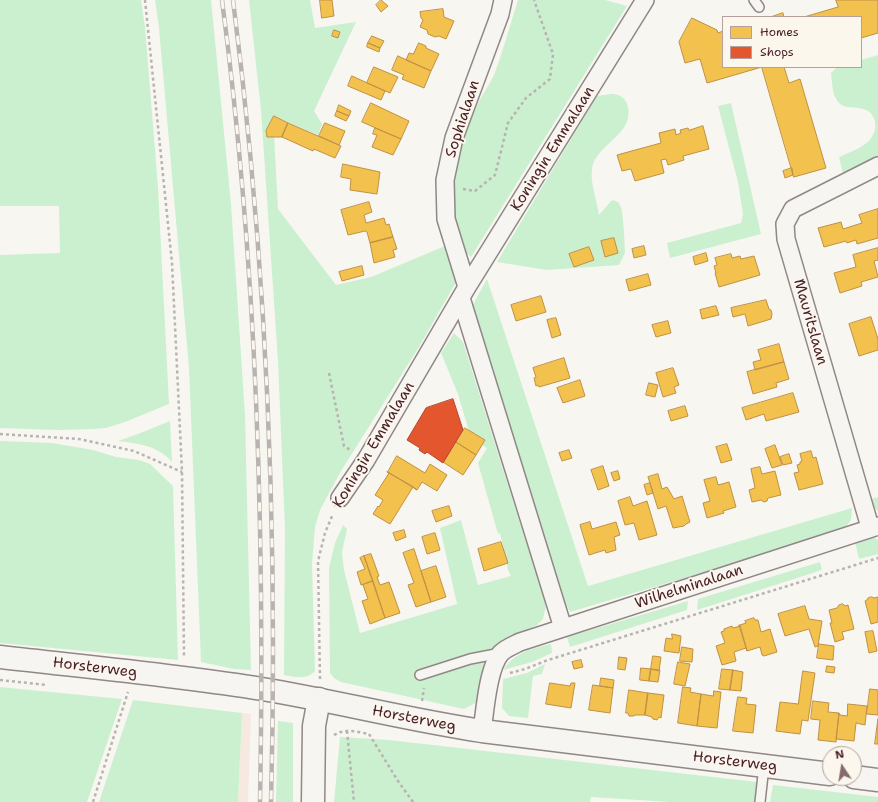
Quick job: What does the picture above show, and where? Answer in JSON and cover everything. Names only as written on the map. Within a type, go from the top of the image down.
[{"type":"main road","name":"Horsterweg","points":[[0,657],[184,678],[262,689],[482,731],[822,773]]},
{"type":"main road","points":[[312,802],[314,726],[319,699]]},
{"type":"main road","points":[[862,778],[878,780]]},
{"type":"street","name":"Sophialaan","points":[[464,293],[446,219],[445,180],[454,138],[500,14],[503,0]]},
{"type":"street","name":"Koningin Emmalaan","points":[[340,498],[366,460],[464,293],[645,0]]},
{"type":"street","name":"Mauritslaan","points":[[874,526],[786,239],[785,224],[793,209],[878,166]]},
{"type":"street","points":[[464,293],[563,628]]},
{"type":"street","name":"Wilhelminalaan","points":[[482,731],[490,678],[495,662],[502,653],[520,642],[874,526]]},
{"type":"lane","name":"Wilhelminalaan","points":[[423,674],[470,659],[502,653]]},
{"type":"lane","points":[[760,802],[764,766]]},
{"type":"path","points":[[145,0],[172,263],[182,472],[184,678]]},
{"type":"path","points":[[445,186],[475,191],[495,175],[508,124],[526,98],[550,79],[553,54],[534,0]]},
{"type":"path","points":[[329,373],[344,446],[366,460]]},
{"type":"path","points":[[0,434],[79,439],[127,449],[182,472]]},
{"type":"path","name":"Koningin Emmalaan","points":[[319,699],[318,561],[325,533],[340,498]]},
{"type":"path","points":[[490,678],[525,669],[548,660],[878,558]]},
{"type":"path","points":[[418,720],[423,674]]},
{"type":"path","points":[[0,680],[53,685]]},
{"type":"path","points":[[93,802],[129,692],[121,692]]},
{"type":"path","points":[[314,746],[331,746],[334,736],[339,732],[347,731],[369,734],[413,802]]},
{"type":"path","points":[[347,731],[354,802]]},
{"type":"shaded area","points":[[242,713],[251,714],[248,802],[238,802]]},
{"type":"green space","points":[[0,0],[141,0],[145,27],[158,187],[169,404],[106,428],[57,430],[0,428],[0,255],[60,253],[59,206],[0,206]]},
{"type":"green space","points":[[155,0],[211,0],[231,204],[245,415],[251,670],[234,669],[201,662],[189,368],[159,28]]},
{"type":"green space","points":[[249,0],[310,0],[315,28],[356,22],[314,111],[322,124],[318,135],[273,116],[278,209],[336,285],[371,277],[445,246],[456,282],[419,347],[341,471],[320,510],[315,527],[312,564],[315,671],[305,677],[284,675],[285,528],[278,361],[261,110]]},
{"type":"green space","points":[[518,0],[605,0],[627,6],[471,257],[462,246],[455,215],[453,199],[456,168],[464,137],[470,122],[494,75]]},
{"type":"green space","points":[[878,55],[878,157],[843,174],[839,157],[864,145],[873,135],[875,122],[874,118],[868,111],[845,106],[839,103],[834,93],[831,73],[836,68],[862,68],[862,60]]},
{"type":"green space","points":[[610,94],[618,95],[624,99],[627,104],[629,114],[621,131],[595,160],[592,174],[599,215],[611,201],[614,200],[619,203],[622,210],[625,253],[619,265],[547,270],[497,262],[597,96]]},
{"type":"green space","points":[[731,103],[761,234],[670,258],[667,243],[741,223],[743,214],[738,182],[718,106]]},
{"type":"green space","points":[[487,279],[588,586],[852,508],[851,520],[840,534],[799,544],[570,612],[564,601],[534,511],[472,306]]},
{"type":"green space","points":[[454,333],[463,342],[546,606],[543,619],[537,625],[511,637],[493,653],[483,666],[479,701],[464,709],[341,682],[334,678],[330,673],[329,568],[335,543],[343,525],[347,529],[342,552],[344,570],[360,633],[457,604],[440,528],[461,520],[478,585],[511,576],[508,570],[500,533],[498,534],[478,463],[487,448],[471,438],[458,394],[441,353]]},
{"type":"green space","points":[[170,421],[172,462],[160,452],[147,446],[118,441],[138,434]]},
{"type":"green space","points":[[0,441],[52,443],[93,450],[116,457],[139,460],[150,464],[173,486],[178,660],[0,643]]},
{"type":"green space","points":[[878,497],[878,511],[868,503],[868,500]]},
{"type":"green space","points":[[873,537],[878,540],[878,554],[859,559],[855,542]]},
{"type":"green space","points":[[820,562],[822,570],[697,610],[698,599]]},
{"type":"green space","points":[[688,601],[687,610],[570,647],[567,637]]},
{"type":"green space","points":[[551,644],[552,653],[532,662],[503,670],[518,655]]},
{"type":"green space","points":[[545,664],[542,674],[533,676],[528,718],[509,716],[502,708],[503,679],[527,673]]},
{"type":"green space","points":[[0,687],[122,699],[87,802],[0,802]]},
{"type":"green space","points":[[133,700],[242,713],[238,802],[99,802]]},
{"type":"green space","points":[[278,721],[293,723],[293,802],[276,802]]},
{"type":"green space","points":[[340,737],[389,740],[757,782],[756,802],[670,802],[591,797],[590,802],[334,802]]},
{"type":"green space","points":[[773,785],[878,797],[878,802],[770,802]]},
{"type":"building: Homes","points":[[320,0],[332,0],[334,16],[322,18]]},
{"type":"building: Homes","points":[[381,0],[388,6],[381,12],[376,5]]},
{"type":"building: Homes","points":[[836,0],[878,0],[878,33],[862,38],[862,16],[807,16],[838,7]]},
{"type":"building: Homes","points":[[443,9],[444,17],[454,21],[446,39],[428,34],[427,30],[420,27],[423,20],[420,12]]},
{"type":"building: Homes","points":[[783,13],[784,16],[774,16]]},
{"type":"building: Homes","points":[[692,18],[717,30],[718,33],[722,31],[722,68],[759,68],[707,83],[700,59],[685,63],[679,42]]},
{"type":"building: Homes","points":[[334,30],[340,32],[338,38],[332,36]]},
{"type":"building: Homes","points":[[372,36],[384,41],[380,48],[368,43]]},
{"type":"building: Homes","points":[[368,43],[380,48],[379,52],[367,47]]},
{"type":"building: Homes","points":[[419,43],[439,54],[431,71],[406,60],[409,53],[413,54]]},
{"type":"building: Homes","points":[[398,56],[431,71],[424,88],[402,79],[404,75],[392,70]]},
{"type":"building: Homes","points":[[374,67],[398,77],[390,93],[367,83]]},
{"type":"building: Homes","points":[[762,68],[784,68],[789,83],[800,79],[826,168],[794,177]]},
{"type":"building: Homes","points":[[352,76],[385,91],[381,100],[348,86]]},
{"type":"building: Homes","points":[[371,103],[409,121],[401,139],[362,122]]},
{"type":"building: Homes","points":[[339,105],[351,111],[349,116],[337,111]]},
{"type":"building: Homes","points":[[337,111],[349,116],[346,121],[335,116]]},
{"type":"building: Homes","points":[[274,116],[288,123],[282,137],[267,137],[266,131]]},
{"type":"building: Homes","points":[[288,123],[341,146],[335,158],[314,149],[313,151],[282,137]]},
{"type":"building: Homes","points":[[325,123],[345,131],[339,145],[319,136]]},
{"type":"building: Homes","points":[[703,126],[709,149],[683,156],[684,160],[668,165],[666,159],[661,160],[664,173],[635,181],[631,169],[622,171],[617,155],[661,143],[659,133],[675,129],[676,135],[681,133],[680,130],[688,128],[689,130]]},
{"type":"building: Homes","points":[[375,128],[401,139],[393,155],[372,147],[377,135],[373,134]]},
{"type":"building: Homes","points":[[343,164],[380,172],[377,194],[350,190],[351,179],[341,177]]},
{"type":"building: Homes","points":[[792,168],[793,175],[785,178],[783,171]]},
{"type":"building: Homes","points":[[369,202],[372,212],[364,215],[366,223],[384,218],[386,225],[389,224],[393,237],[370,243],[367,232],[365,231],[348,235],[341,210]]},
{"type":"building: Homes","points":[[878,209],[878,238],[857,244],[856,240],[824,247],[818,228],[841,222],[843,229],[862,223],[859,215]]},
{"type":"building: Homes","points":[[393,237],[397,249],[393,250],[395,257],[374,263],[370,243]]},
{"type":"building: Homes","points":[[614,238],[618,253],[605,257],[601,241]]},
{"type":"building: Homes","points":[[644,246],[646,255],[634,258],[632,249]]},
{"type":"building: Homes","points":[[589,247],[594,260],[574,267],[569,254]]},
{"type":"building: Homes","points":[[878,248],[878,260],[874,261],[878,277],[861,282],[862,286],[840,293],[834,273],[856,267],[853,255]]},
{"type":"building: Homes","points":[[706,253],[708,261],[695,265],[693,257]]},
{"type":"building: Homes","points":[[731,254],[732,258],[740,256],[741,259],[754,256],[760,275],[719,287],[714,266],[717,265],[715,258]]},
{"type":"building: Homes","points":[[362,266],[364,275],[342,281],[339,272]]},
{"type":"building: Homes","points":[[648,274],[651,285],[629,291],[626,280]]},
{"type":"building: Homes","points":[[541,296],[546,312],[516,321],[511,305]]},
{"type":"building: Homes","points":[[766,300],[769,309],[771,310],[771,319],[748,326],[745,314],[733,317],[731,308]]},
{"type":"building: Homes","points":[[716,306],[719,315],[702,319],[700,310]]},
{"type":"building: Homes","points":[[871,317],[878,339],[878,350],[859,356],[849,324]]},
{"type":"building: Homes","points":[[556,318],[561,335],[552,338],[547,320]]},
{"type":"building: Homes","points":[[668,321],[671,333],[656,337],[652,325]]},
{"type":"building: Homes","points":[[779,344],[784,362],[755,370],[753,362],[761,360],[758,350]]},
{"type":"building: Homes","points":[[564,358],[570,378],[539,387],[538,385],[536,386],[534,378],[536,377],[533,368]]},
{"type":"building: Homes","points":[[784,362],[789,379],[776,383],[777,387],[753,394],[747,372]]},
{"type":"building: Homes","points":[[673,368],[679,385],[674,387],[676,393],[663,397],[656,373]]},
{"type":"building: Homes","points":[[580,380],[585,396],[563,403],[557,388]]},
{"type":"building: Homes","points":[[649,383],[658,385],[655,397],[646,395]]},
{"type":"building: Homes","points":[[793,393],[799,412],[766,421],[764,414],[746,420],[742,408]]},
{"type":"building: Homes","points":[[685,406],[688,416],[671,421],[668,411]]},
{"type":"building: Homes","points":[[465,428],[485,440],[476,455],[456,442]]},
{"type":"building: Homes","points":[[456,442],[476,455],[463,475],[443,462]]},
{"type":"building: Homes","points":[[727,444],[732,460],[721,463],[716,447]]},
{"type":"building: Homes","points":[[775,445],[782,465],[772,468],[765,449]]},
{"type":"building: Homes","points":[[569,450],[572,458],[562,461],[559,453]]},
{"type":"building: Homes","points":[[811,451],[813,458],[816,457],[823,484],[799,490],[794,473],[799,472],[797,465],[802,461],[800,454]]},
{"type":"building: Homes","points":[[789,454],[792,463],[783,465],[780,457]]},
{"type":"building: Homes","points":[[397,456],[425,473],[430,464],[447,475],[437,491],[422,482],[417,490],[388,472]]},
{"type":"building: Homes","points":[[603,466],[609,486],[598,490],[591,470]]},
{"type":"building: Homes","points":[[760,467],[762,474],[775,471],[781,495],[768,498],[767,501],[764,502],[761,500],[752,502],[749,490],[755,488],[751,469]]},
{"type":"building: Homes","points":[[618,471],[620,479],[614,481],[611,473]]},
{"type":"building: Homes","points":[[389,473],[412,486],[417,490],[413,487],[390,524],[373,514],[383,500],[375,495]]},
{"type":"building: Homes","points":[[658,474],[662,489],[667,487],[674,499],[682,496],[690,522],[684,526],[673,528],[666,506],[658,509],[648,477]]},
{"type":"building: Homes","points":[[716,477],[718,485],[729,482],[736,507],[723,511],[724,513],[707,518],[703,503],[710,501],[704,480]]},
{"type":"building: Homes","points":[[650,483],[653,493],[647,495],[644,485]]},
{"type":"building: Homes","points":[[630,497],[633,506],[647,501],[657,535],[639,540],[634,523],[625,525],[618,501]]},
{"type":"building: Homes","points":[[449,506],[452,516],[436,522],[432,511]]},
{"type":"building: Homes","points":[[590,522],[592,529],[616,522],[620,535],[614,537],[616,550],[606,553],[605,550],[589,555],[580,525]]},
{"type":"building: Homes","points":[[404,530],[406,537],[396,541],[393,533]]},
{"type":"building: Homes","points":[[435,533],[440,550],[427,554],[422,537]]},
{"type":"building: Homes","points":[[501,542],[508,563],[484,571],[478,549]]},
{"type":"building: Homes","points":[[414,549],[431,602],[416,607],[408,585],[414,583],[403,553]]},
{"type":"building: Homes","points":[[371,554],[379,576],[377,577],[380,585],[389,582],[400,613],[385,618],[364,556]]},
{"type":"building: Homes","points":[[364,556],[373,581],[361,585],[357,572],[365,569],[360,558]]},
{"type":"building: Homes","points":[[436,566],[446,597],[431,602],[421,571]]},
{"type":"building: Homes","points":[[373,581],[385,618],[370,624],[362,601],[368,599],[363,585]]},
{"type":"building: Homes","points":[[872,597],[878,597],[878,622],[871,624],[865,601]]},
{"type":"building: Homes","points":[[843,604],[845,606],[848,605],[854,629],[842,632],[844,639],[835,642],[830,623],[832,623],[829,610],[837,608],[839,605]]},
{"type":"building: Homes","points":[[805,606],[809,619],[822,621],[818,646],[815,647],[809,629],[785,636],[778,614]]},
{"type":"building: Homes","points":[[754,618],[755,620],[758,620],[761,632],[770,629],[777,652],[764,656],[762,655],[760,647],[747,651],[740,625],[746,623],[745,621]]},
{"type":"building: Homes","points":[[732,626],[733,628],[739,626],[747,651],[746,648],[734,652],[736,661],[722,665],[716,646],[725,643],[721,632]]},
{"type":"building: Homes","points":[[873,631],[877,651],[869,653],[865,632]]},
{"type":"building: Homes","points":[[672,634],[681,636],[679,653],[664,651],[666,638],[672,639]]},
{"type":"building: Homes","points":[[819,644],[834,646],[833,660],[817,658]]},
{"type":"building: Homes","points":[[682,647],[693,649],[692,662],[680,661]]},
{"type":"building: Homes","points":[[653,656],[661,657],[659,671],[651,669]]},
{"type":"building: Homes","points":[[619,657],[627,658],[625,670],[618,669]]},
{"type":"building: Homes","points":[[581,660],[583,667],[574,669],[572,662]]},
{"type":"building: Homes","points":[[678,662],[690,664],[685,686],[674,684]]},
{"type":"building: Homes","points":[[827,666],[835,667],[834,673],[826,672]]},
{"type":"building: Homes","points":[[641,668],[651,669],[649,681],[640,680]]},
{"type":"building: Homes","points":[[651,669],[660,670],[658,682],[649,681]]},
{"type":"building: Homes","points":[[722,669],[733,670],[730,690],[719,689]]},
{"type":"building: Homes","points":[[733,670],[743,672],[741,691],[730,690]]},
{"type":"building: Homes","points":[[803,671],[815,673],[808,721],[802,720],[800,734],[776,731],[780,702],[798,704]]},
{"type":"building: Homes","points":[[601,678],[614,680],[613,688],[600,686]]},
{"type":"building: Homes","points":[[550,683],[570,686],[571,683],[575,683],[571,708],[546,704]]},
{"type":"building: Homes","points":[[593,685],[613,688],[610,713],[589,710]]},
{"type":"building: Homes","points":[[683,687],[691,688],[690,692],[701,694],[697,726],[678,723]]},
{"type":"building: Homes","points":[[870,689],[878,690],[878,715],[867,714]]},
{"type":"building: Homes","points":[[629,690],[648,693],[645,715],[629,716],[628,713],[626,713]]},
{"type":"building: Homes","points":[[714,691],[721,692],[717,728],[697,726],[701,694],[713,696]]},
{"type":"building: Homes","points":[[648,693],[664,695],[661,718],[659,717],[657,720],[645,715]]},
{"type":"building: Homes","points":[[738,697],[747,698],[746,704],[756,705],[753,733],[733,731]]},
{"type":"building: Homes","points":[[813,701],[829,703],[828,712],[839,713],[836,742],[818,740],[820,720],[811,719]]},
{"type":"building: Homes","points":[[848,704],[867,706],[865,725],[856,723],[854,741],[836,739],[839,713],[840,715],[847,716]]},
{"type":"building: Homes","points":[[878,719],[878,744],[875,744]]},
{"type":"building: Shops","points":[[453,399],[463,430],[443,463],[427,452],[425,454],[419,450],[420,448],[407,440],[426,408]]},
{"type":"railway","points":[[222,0],[234,100],[243,200],[251,300],[256,400],[261,601],[260,802]]},
{"type":"railway","points":[[233,0],[245,100],[254,200],[262,300],[267,400],[273,601],[271,802]]}]
